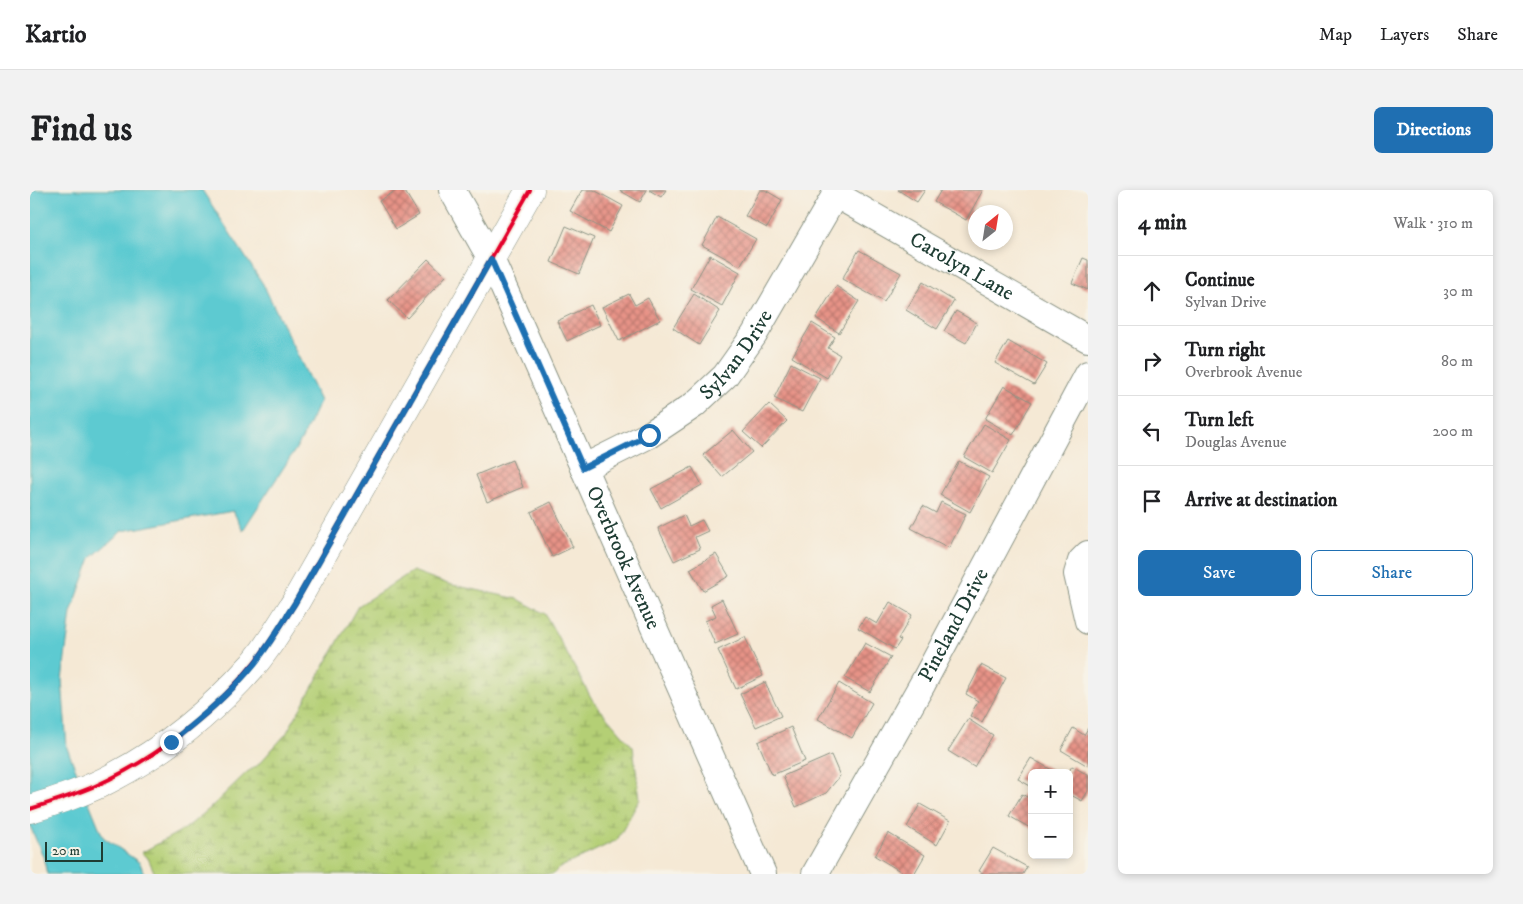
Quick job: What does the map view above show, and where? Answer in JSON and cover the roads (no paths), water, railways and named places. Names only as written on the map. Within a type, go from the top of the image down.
[{"type":"main road","points":[[30,809],[57,801],[113,777],[148,757],[214,706],[253,664],[274,637],[295,603],[530,190]]},
{"type":"street","name":"Overbrook Avenue","points":[[452,190],[491,259],[763,874]]},
{"type":"street","name":"Carolyn Lane","points":[[836,192],[1088,339]]},
{"type":"street","name":"Sylvan Drive","points":[[583,468],[649,435],[694,405],[725,376],[754,335],[836,192]]},
{"type":"street","name":"Pineland Drive","points":[[815,874],[923,683],[1088,374]]},
{"type":"street","points":[[1088,554],[1080,561],[1076,574],[1088,621]]},
{"type":"water","points":[[30,190],[202,190],[263,284],[320,401],[301,441],[243,530],[233,511],[122,531],[91,558],[71,613],[62,680],[67,748],[103,837],[140,863],[144,874],[47,874],[43,856],[30,826]]}]
